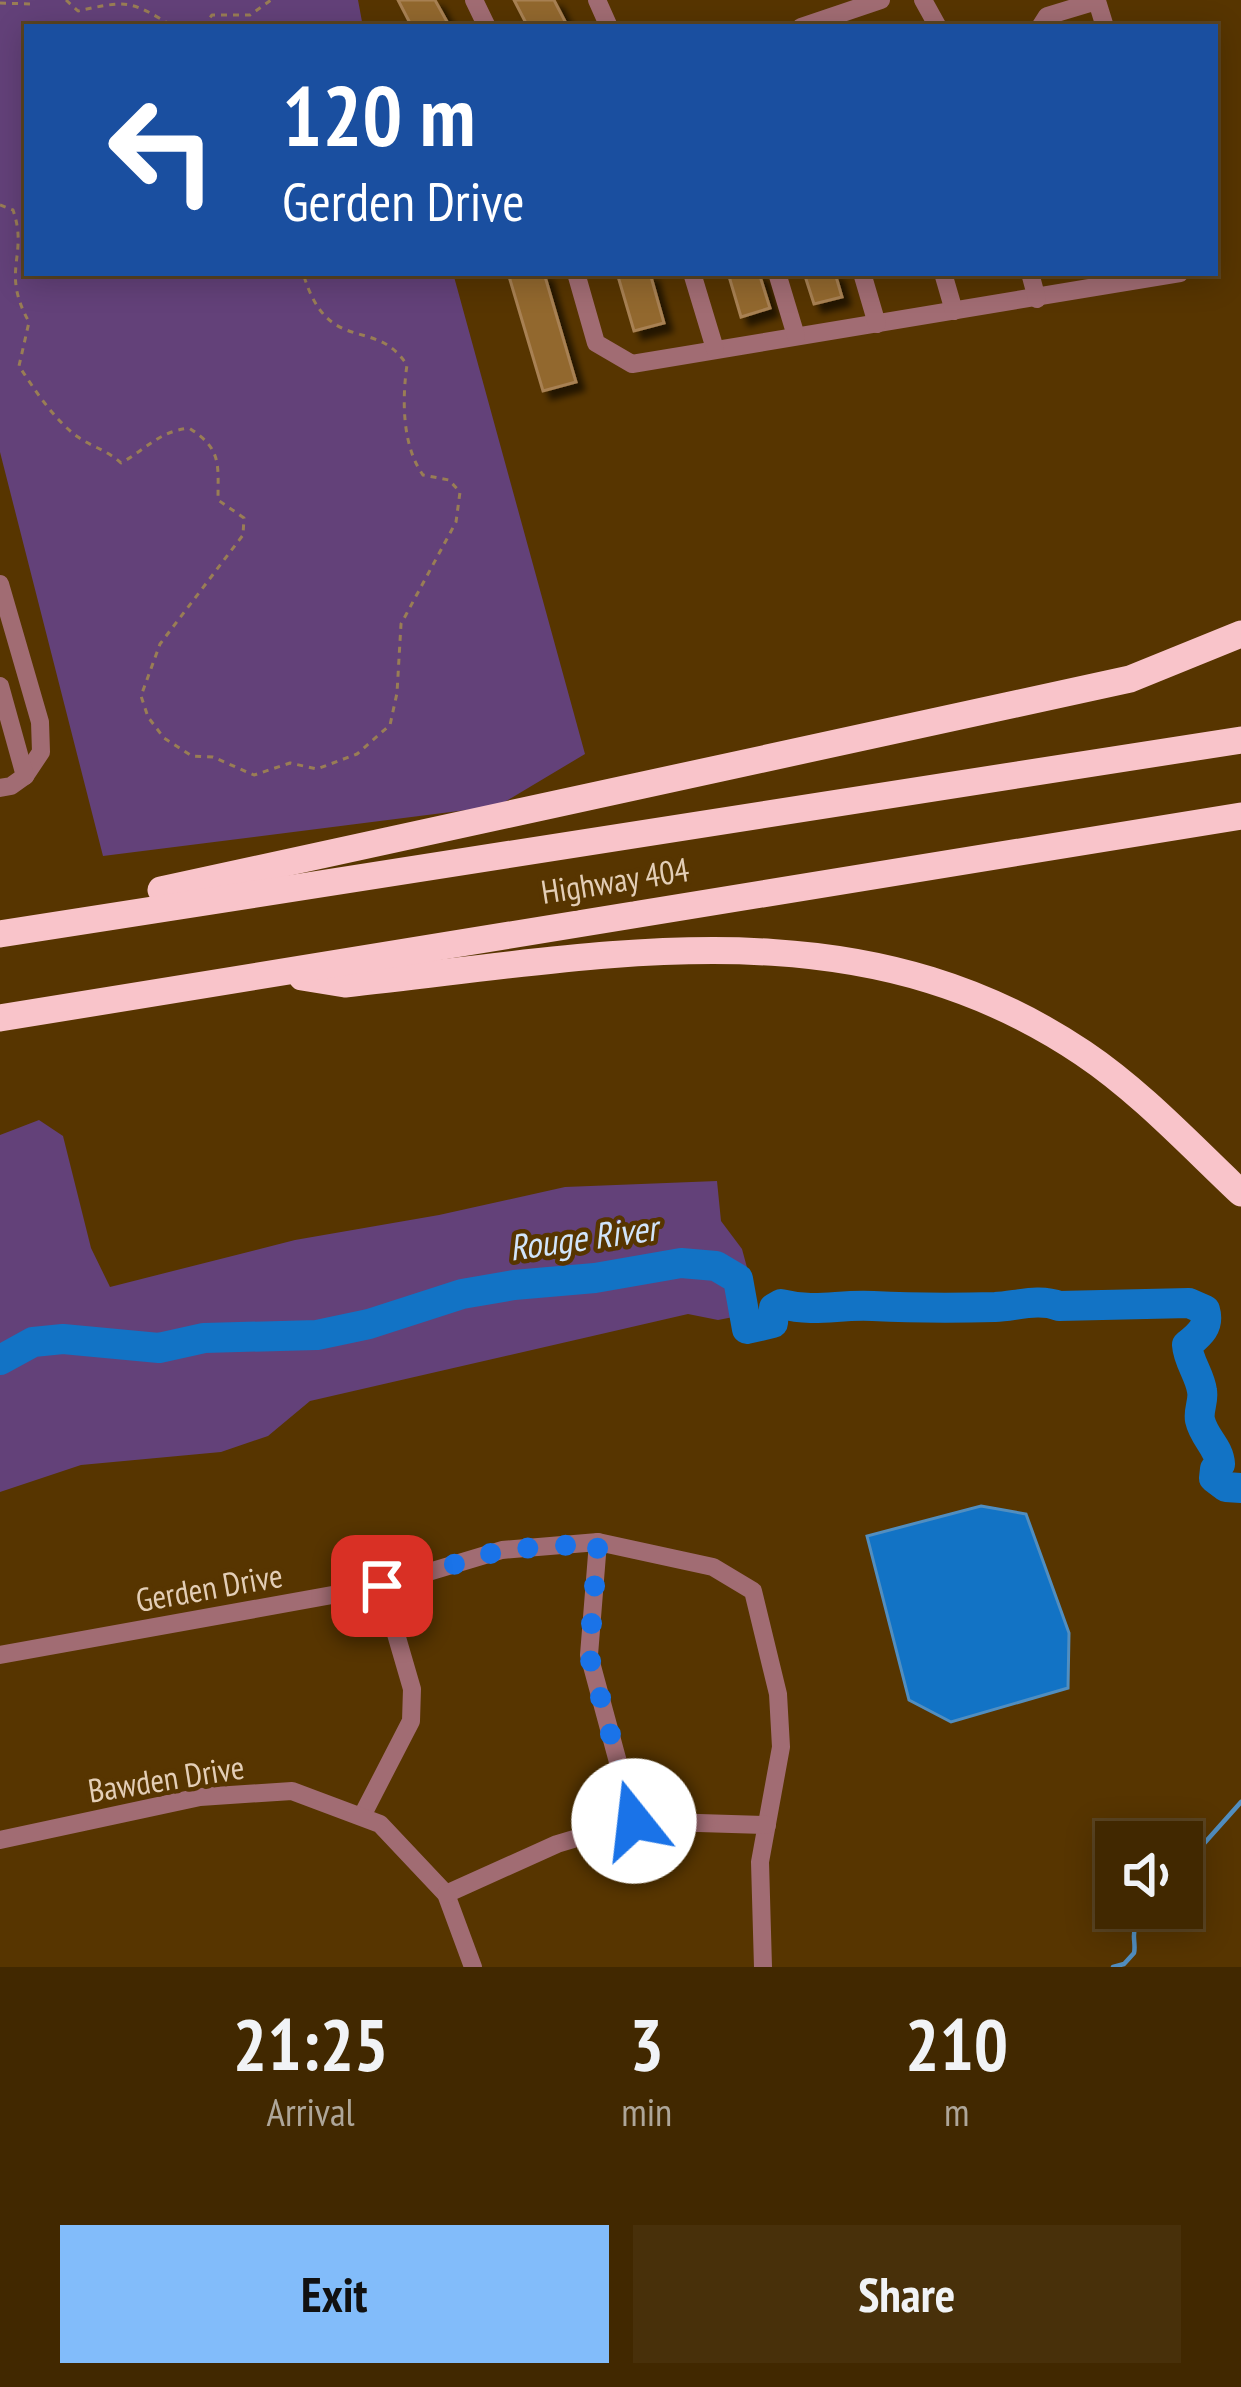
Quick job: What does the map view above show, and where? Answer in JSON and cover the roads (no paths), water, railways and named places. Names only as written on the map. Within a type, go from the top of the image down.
[{"type":"highway","points":[[117,914],[133,899],[165,889],[1130,679],[1241,634]]},
{"type":"highway","name":"Highway 404","points":[[0,934],[1241,740]]},
{"type":"highway","name":"Highway 404","points":[[0,1018],[1241,816]]},
{"type":"highway","points":[[280,974],[345,984],[603,957],[738,950],[818,954],[874,963],[974,994],[1034,1023],[1136,1094],[1241,1192]]},
{"type":"street","points":[[809,24],[881,0]]},
{"type":"street","points":[[1042,24],[1046,16],[1097,1]]},
{"type":"street","points":[[577,276],[596,343],[632,364],[1037,299],[1110,280],[1157,276]]},
{"type":"street","points":[[693,276],[715,349]]},
{"type":"street","points":[[778,276],[796,336]]},
{"type":"street","points":[[863,276],[878,324]]},
{"type":"street","points":[[945,276],[955,311]]},
{"type":"street","points":[[1031,276],[1037,299]]},
{"type":"street","points":[[0,584],[40,722],[41,752],[25,776],[0,788]]},
{"type":"street","points":[[0,686],[25,776]]},
{"type":"street","points":[[598,1543],[589,1655],[634,1821]]},
{"type":"street","name":"Gerden Drive","points":[[0,1655],[382,1586],[502,1550],[598,1543],[713,1567],[753,1592],[778,1694],[782,1747],[760,1862],[757,1966]]},
{"type":"street","points":[[362,1816],[411,1721],[412,1689],[382,1586]]},
{"type":"street","name":"Bawden Drive","points":[[0,1840],[200,1797],[292,1791],[380,1824],[446,1894],[472,1967]]},
{"type":"street","points":[[446,1894],[557,1844],[634,1821],[766,1825]]},
{"type":"water","points":[[981,1506],[1026,1514],[1069,1633],[1068,1688],[951,1722],[909,1700],[867,1536]]},
{"type":"waterway","name":"Rouge River","points":[[0,1360],[33,1342],[63,1339],[159,1348],[204,1338],[317,1335],[462,1294],[681,1263],[716,1266],[738,1279],[747,1329],[773,1323],[774,1308],[781,1304],[934,1308],[1189,1303],[1205,1310],[1206,1316],[1202,1330],[1187,1345],[1202,1391],[1200,1420],[1219,1458],[1214,1478],[1226,1487],[1241,1488]]},
{"type":"waterway","points":[[1203,1845],[1241,1802]]},
{"type":"waterway","points":[[1113,1967],[1124,1964],[1134,1953],[1136,1929]]}]
